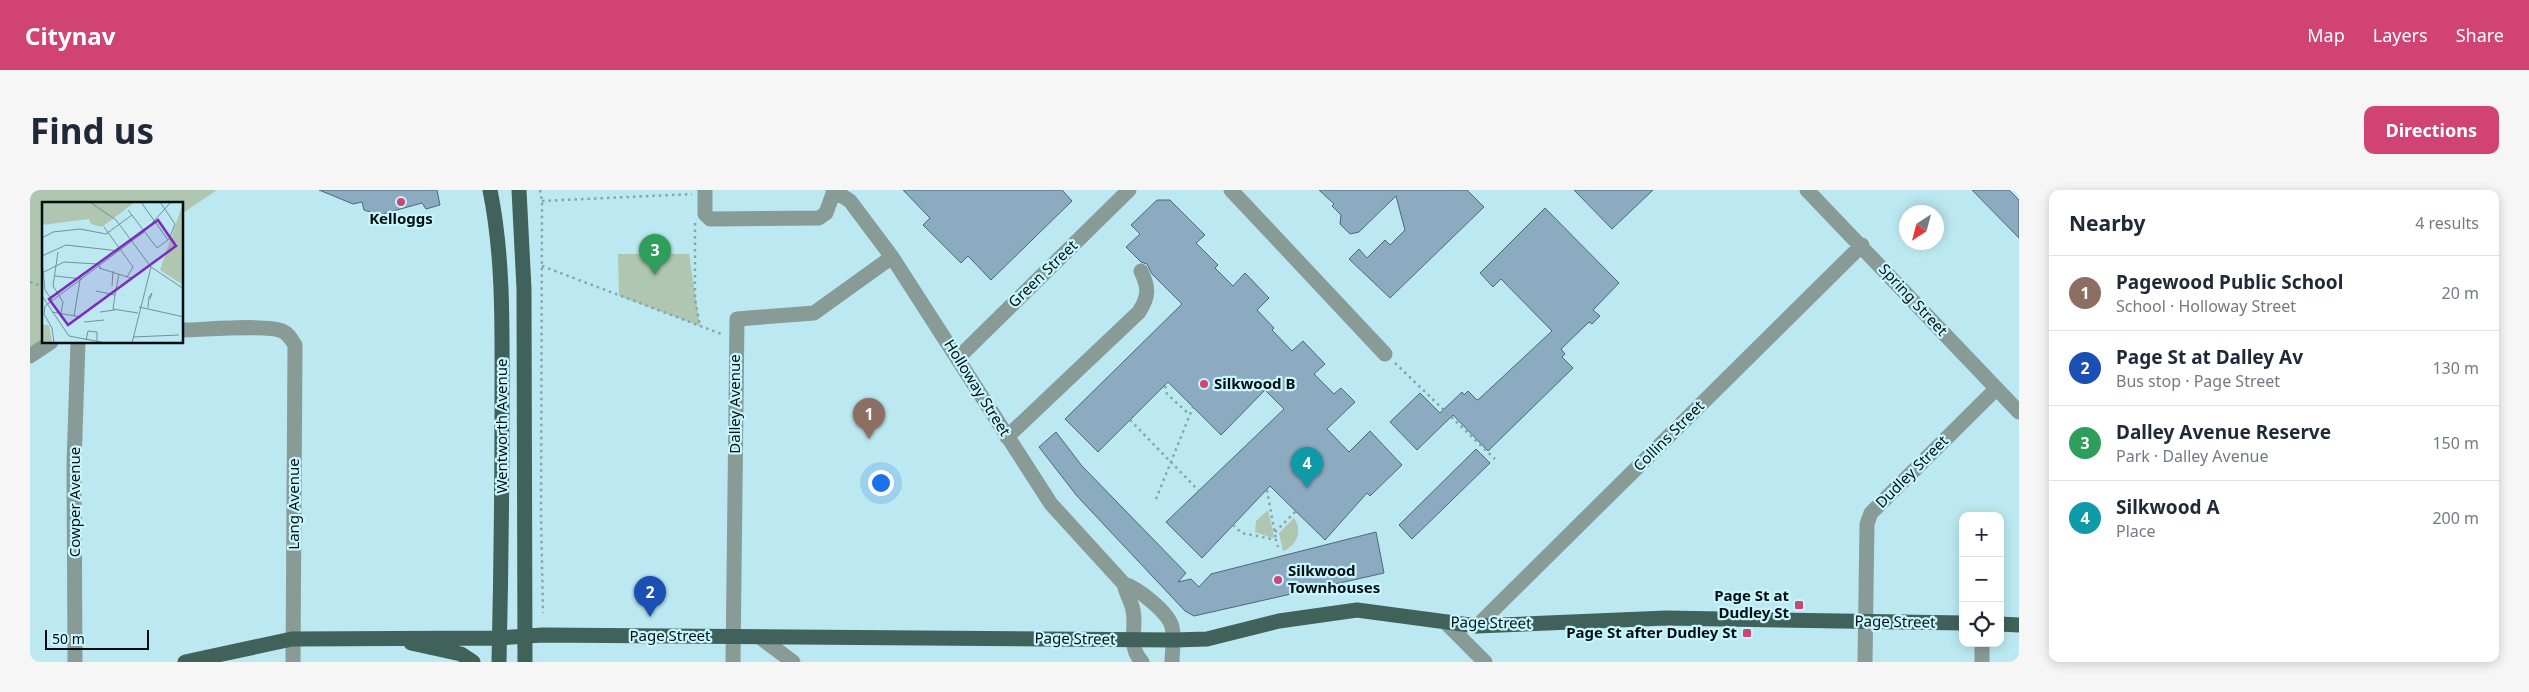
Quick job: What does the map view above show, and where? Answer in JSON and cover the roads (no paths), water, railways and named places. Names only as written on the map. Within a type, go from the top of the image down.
[{"type":"main road","name":"Wentworth Avenue","points":[[490,190],[496,233],[501,311],[501,595],[498,638],[499,662]]},
{"type":"main road","name":"Wentworth Avenue","points":[[519,190],[522,258],[525,662]]},
{"type":"main road","name":"Page Street","points":[[185,662],[292,639],[498,638],[525,635],[1132,641],[1207,639],[1279,621],[1357,610],[1447,624],[1477,626],[1666,618],[1959,622]]},
{"type":"main road","points":[[2004,624],[2019,625]]},
{"type":"main road","points":[[390,639],[461,654],[473,662]]},
{"type":"street","name":"Holloway Street","points":[[834,190],[850,201],[892,257],[1050,504],[1124,584],[1134,611],[1132,641],[1142,662]]},
{"type":"street","points":[[700,192],[705,214],[710,219],[819,218],[826,212],[834,190]]},
{"type":"street","name":"Green Street","points":[[958,358],[1129,190]]},
{"type":"street","points":[[1231,190],[1385,354]]},
{"type":"street","name":"Spring Street","points":[[1807,190],[1862,245],[2019,412]]},
{"type":"street","name":"Collins Street","points":[[1477,626],[1862,245]]},
{"type":"street","name":"Dalley Avenue","points":[[733,662],[737,319],[814,313],[892,257]]},
{"type":"street","points":[[1007,437],[1139,312],[1147,300],[1148,286],[1141,271]]},
{"type":"street","name":"Lang Avenue","points":[[184,330],[236,328],[280,330],[289,335],[295,345],[293,662]]},
{"type":"street","points":[[30,356],[48,344]]},
{"type":"street","name":"Cowper Avenue","points":[[76,662],[74,465],[78,344]]},
{"type":"street","name":"Dudley Street","points":[[1865,662],[1867,524],[1871,513],[1996,389]]},
{"type":"street","name":"Holloway Street","points":[[1124,584],[1136,588],[1172,625],[1174,640],[1172,662]]},
{"type":"street","points":[[1447,624],[1485,662]]},
{"type":"street","points":[[760,638],[793,662]]},
{"type":"street","points":[[1982,647],[1982,662]]},
{"type":"place","name":"Kelloggs","points":[[401,202]]},
{"type":"place","name":"Dalley Avenue Reserve","points":[[655,275]]},
{"type":"place","name":"Silkwood B","points":[[1204,384]]},
{"type":"place","name":"Pagewood Public School","points":[[869,439]]},
{"type":"place","name":"Silkwood A","points":[[1307,488]]},
{"type":"place","name":"Silkwood Townhouses","points":[[1278,580]]},
{"type":"place","name":"Page St at Dudley St","points":[[1799,605]]},
{"type":"place","name":"Page St at Dalley Av","points":[[650,617]]},
{"type":"place","name":"Page St after Dudley St","points":[[1747,633]]}]
